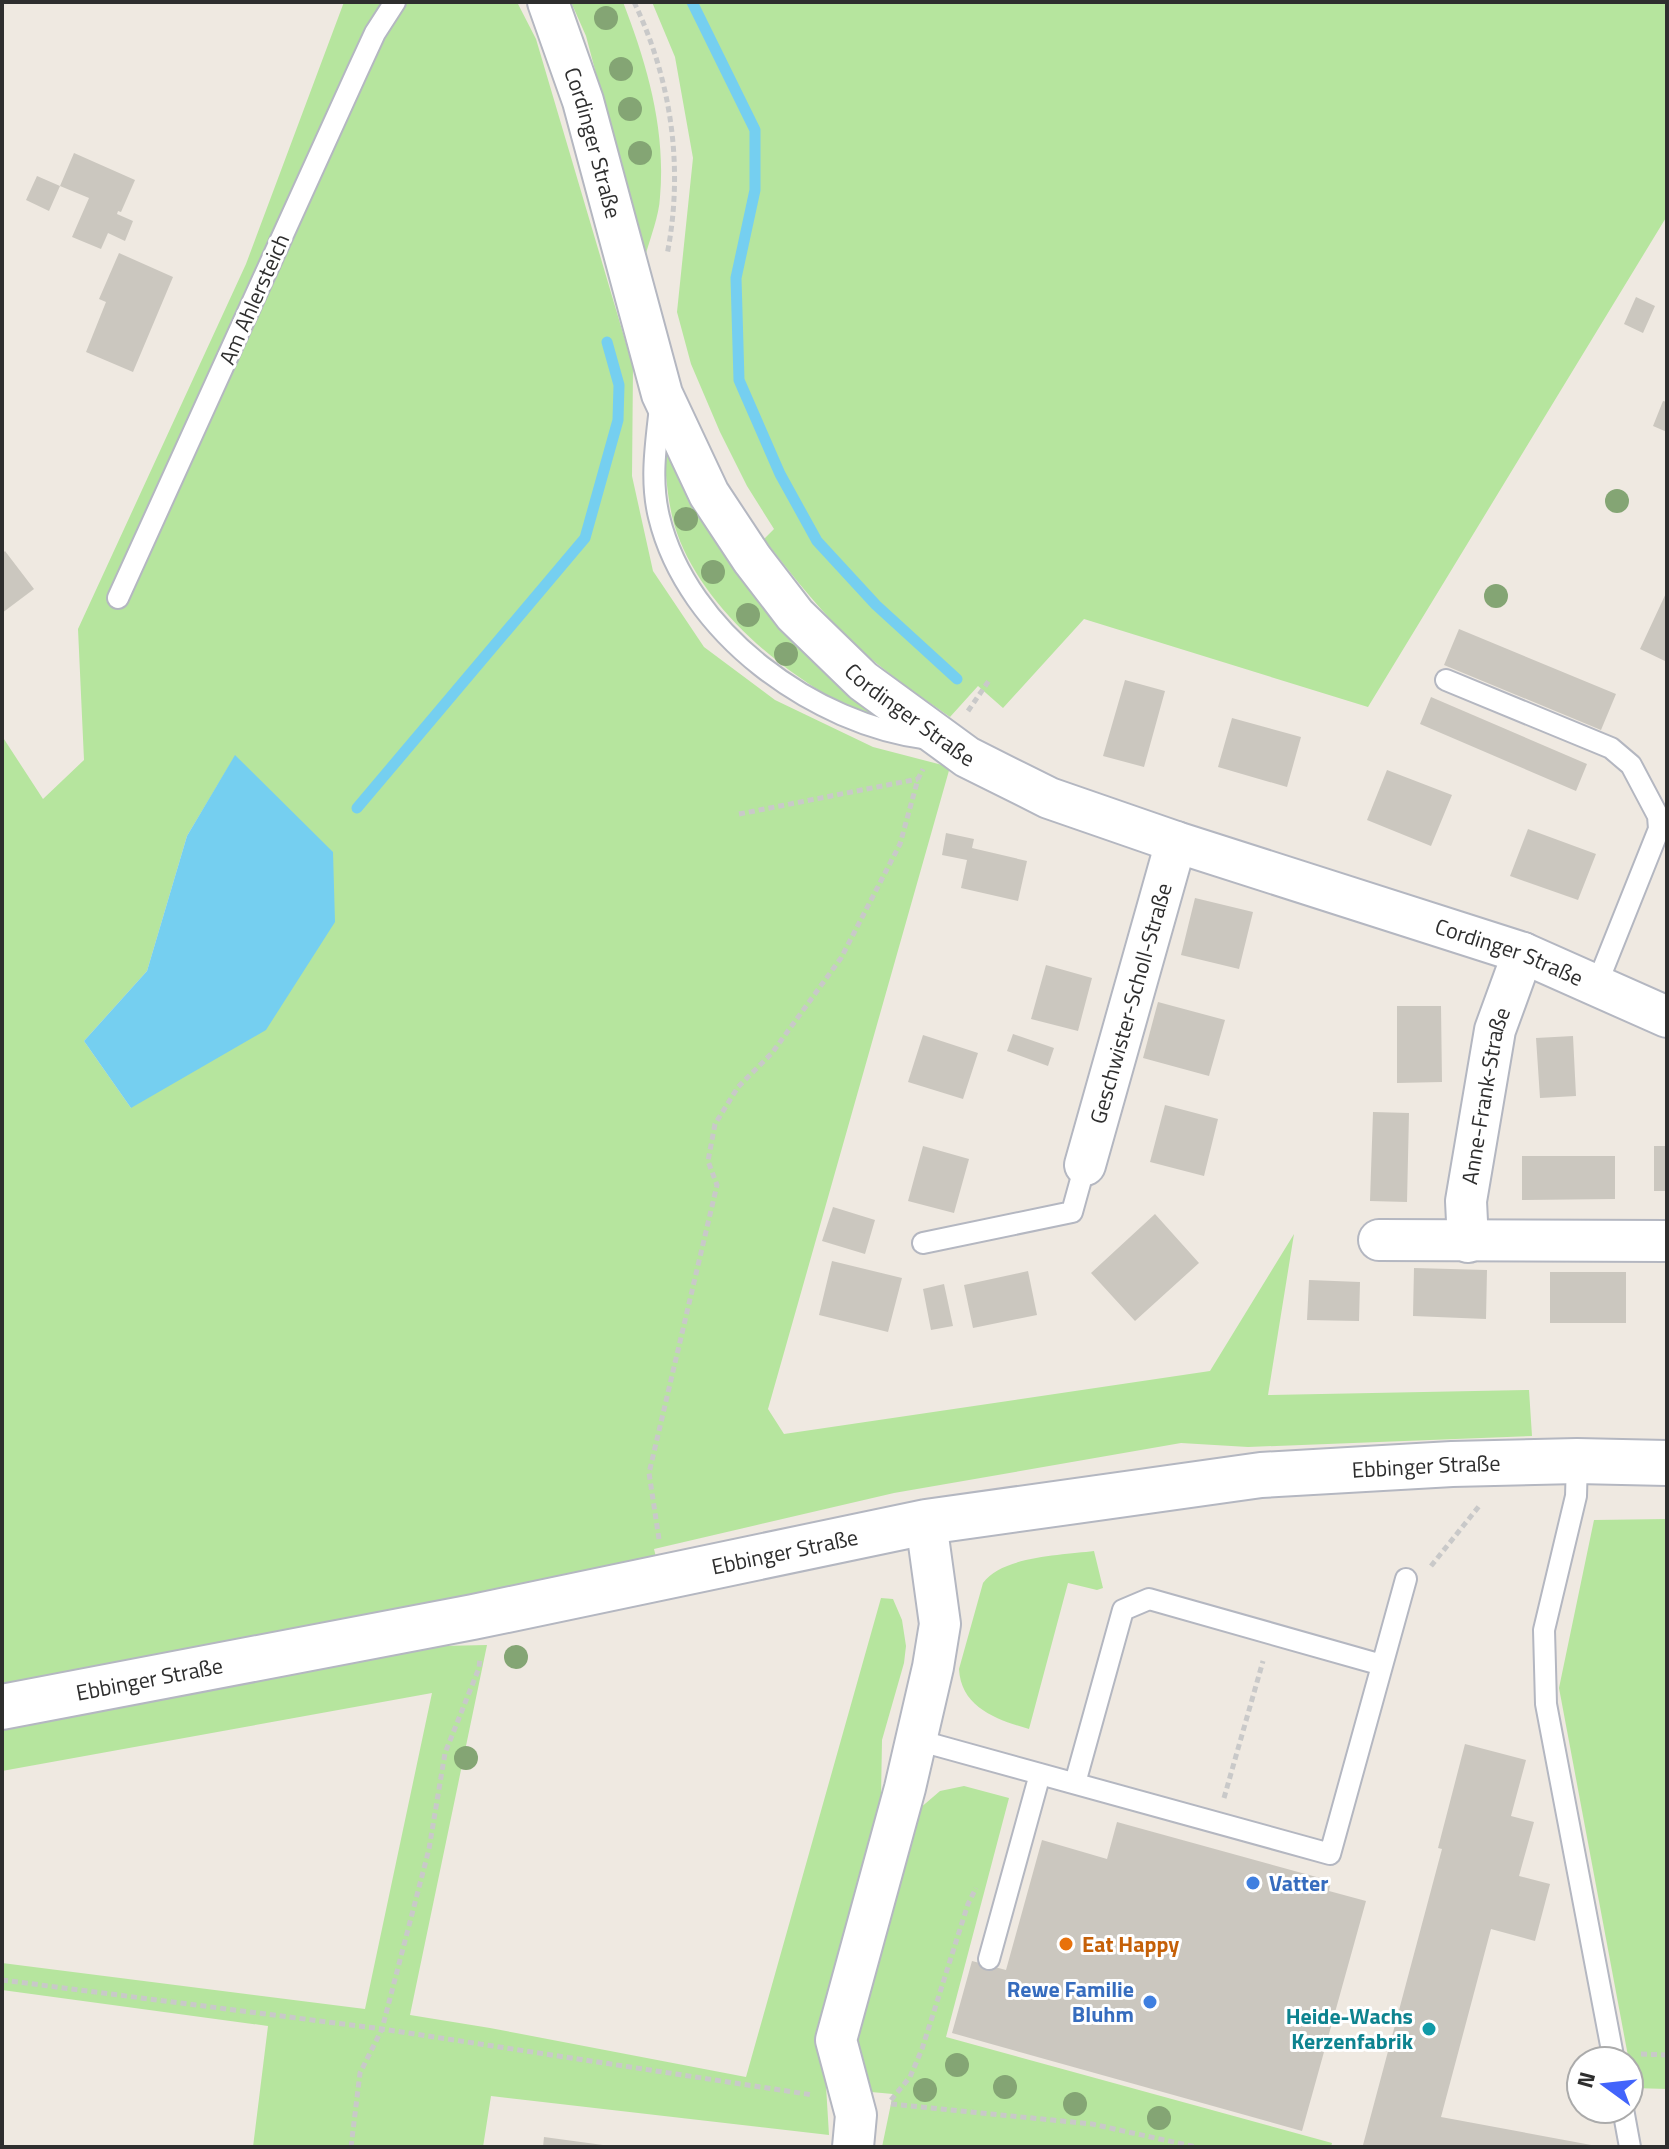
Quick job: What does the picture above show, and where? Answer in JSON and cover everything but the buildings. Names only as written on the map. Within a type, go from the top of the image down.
[{"type":"main road","name":"Ebbinger Straße","points":[[2,1707],[473,1617],[926,1522],[1261,1475],[1452,1464],[1577,1461],[1667,1463]]},
{"type":"street","name":"Cordinger Straße","points":[[548,2],[583,101],[662,394],[709,494],[752,559],[795,615],[863,681],[967,757],[1049,798],[1523,953],[1667,1017]]},
{"type":"street","name":"Geschwister-Scholl-Straße","points":[[1085,1165],[1176,842]]},
{"type":"street","name":"Anne-Frank-Straße","points":[[1468,1242],[1466,1201],[1495,1030],[1523,953]]},
{"type":"street","points":[[1379,1240],[1667,1241]]},
{"type":"street","points":[[853,2147],[856,2115],[836,2040],[917,1740],[940,1624],[926,1522]]},
{"type":"lane","name":"Am Ahlersteich","points":[[118,598],[375,33],[395,2]]},
{"type":"lane","points":[[662,394],[653,471],[659,516],[675,563],[698,603],[743,651],[790,687],[851,720],[897,735],[940,740]]},
{"type":"lane","points":[[1446,680],[1611,748],[1631,765],[1658,816],[1659,829],[1597,984]]},
{"type":"lane","points":[[923,1243],[1072,1212],[1085,1165]]},
{"type":"lane","points":[[1577,1461],[1576,1496],[1544,1630],[1546,1704],[1611,2045]]},
{"type":"lane","points":[[917,1740],[1330,1854],[1406,1579]]},
{"type":"lane","points":[[1075,1783],[1123,1610],[1149,1599],[1382,1665]]},
{"type":"lane","points":[[989,1959],[1040,1774]]},
{"type":"lane","points":[[1626,2125],[1630,2147]]},
{"type":"path","points":[[634,2],[664,86],[676,160],[672,229],[661,282],[642,323]]},
{"type":"path","points":[[664,1576],[649,1473],[717,1185],[708,1161],[715,1124],[738,1087],[772,1053],[841,958],[900,844],[918,779],[940,740]]},
{"type":"path","points":[[739,814],[918,779]]},
{"type":"path","points":[[1406,1579],[1424,1574],[1488,1495]]},
{"type":"path","points":[[1217,1823],[1271,1633]]},
{"type":"path","points":[[351,2147],[360,2073],[382,2029],[429,1849],[445,1753],[479,1668],[480,1655]]},
{"type":"path","points":[[980,1879],[968,1904],[922,2049],[910,2077],[888,2104],[1092,2124],[1196,2147]]},
{"type":"path","points":[[2,1980],[382,2029],[827,2097]]},
{"type":"green space","points":[[344,2],[517,2],[536,39],[633,367],[632,476],[653,571],[704,647],[775,700],[873,747],[950,767],[768,1409],[784,1434],[1210,1371],[1294,1234],[1268,1395],[1529,1390],[1532,1436],[1248,1447],[1181,1443],[894,1493],[654,1549],[657,1561],[2,1688],[2,736],[43,799],[84,760],[78,629],[246,264]],"holes":[[[235,756],[131,1108],[84,1041],[147,971],[187,836]]]},
{"type":"green space","points":[[571,2],[623,2],[647,73],[657,122],[661,172],[658,212],[645,257],[586,36]]},
{"type":"green space","points":[[652,2],[1667,2],[1667,216],[1368,707],[1084,619],[1003,708],[978,686],[950,717],[851,641],[764,539],[774,529],[747,486],[691,364],[677,312],[693,158],[675,57]]},
{"type":"green space","points":[[663,442],[719,548],[775,619],[890,721],[845,705],[814,687],[766,651],[722,608],[688,559],[677,533],[669,500]]},
{"type":"green space","points":[[1667,1519],[1667,2089],[1645,2088],[1645,2045],[1626,2045],[1559,1688],[1594,1520]]},
{"type":"green space","points":[[1094,1551],[1103,1588],[1097,1590],[1068,1583],[1029,1729],[983,1710],[966,1694],[959,1669],[983,1583],[992,1574],[1018,1562]]},
{"type":"green space","points":[[881,1598],[893,1599],[902,1620],[906,1646],[882,1740],[881,1798],[815,2037],[826,2086],[829,2135],[491,2096],[483,2147],[253,2147],[268,2026],[2,1990],[2,1963],[365,2009],[432,1693],[2,1771],[2,1730],[441,1646],[487,1645],[410,2015],[746,2077]]},
{"type":"green space","points":[[964,1786],[1009,1798],[946,2037],[1332,2143],[1331,2147],[882,2147],[893,2094],[871,2092],[856,2031],[919,1809],[940,1791]]},
{"type":"water","points":[[235,755],[333,852],[335,922],[266,1030],[131,1108],[84,1041],[147,971],[187,836]]},
{"type":"waterway","points":[[692,2],[755,130],[755,190],[736,278],[739,380],[780,474],[817,541],[876,605],[957,679]]},
{"type":"waterway","points":[[357,808],[585,538],[618,420],[619,385],[607,342]]},
{"type":"place","name":"Vatter","points":[[1253,1883]]},
{"type":"place","name":"Eat Happy","points":[[1066,1944]]},
{"type":"place","name":"Rewe Familie Bluhm","points":[[1150,2002]]},
{"type":"place","name":"Heide-Wachs Kerzenfabrik","points":[[1429,2029]]}]
